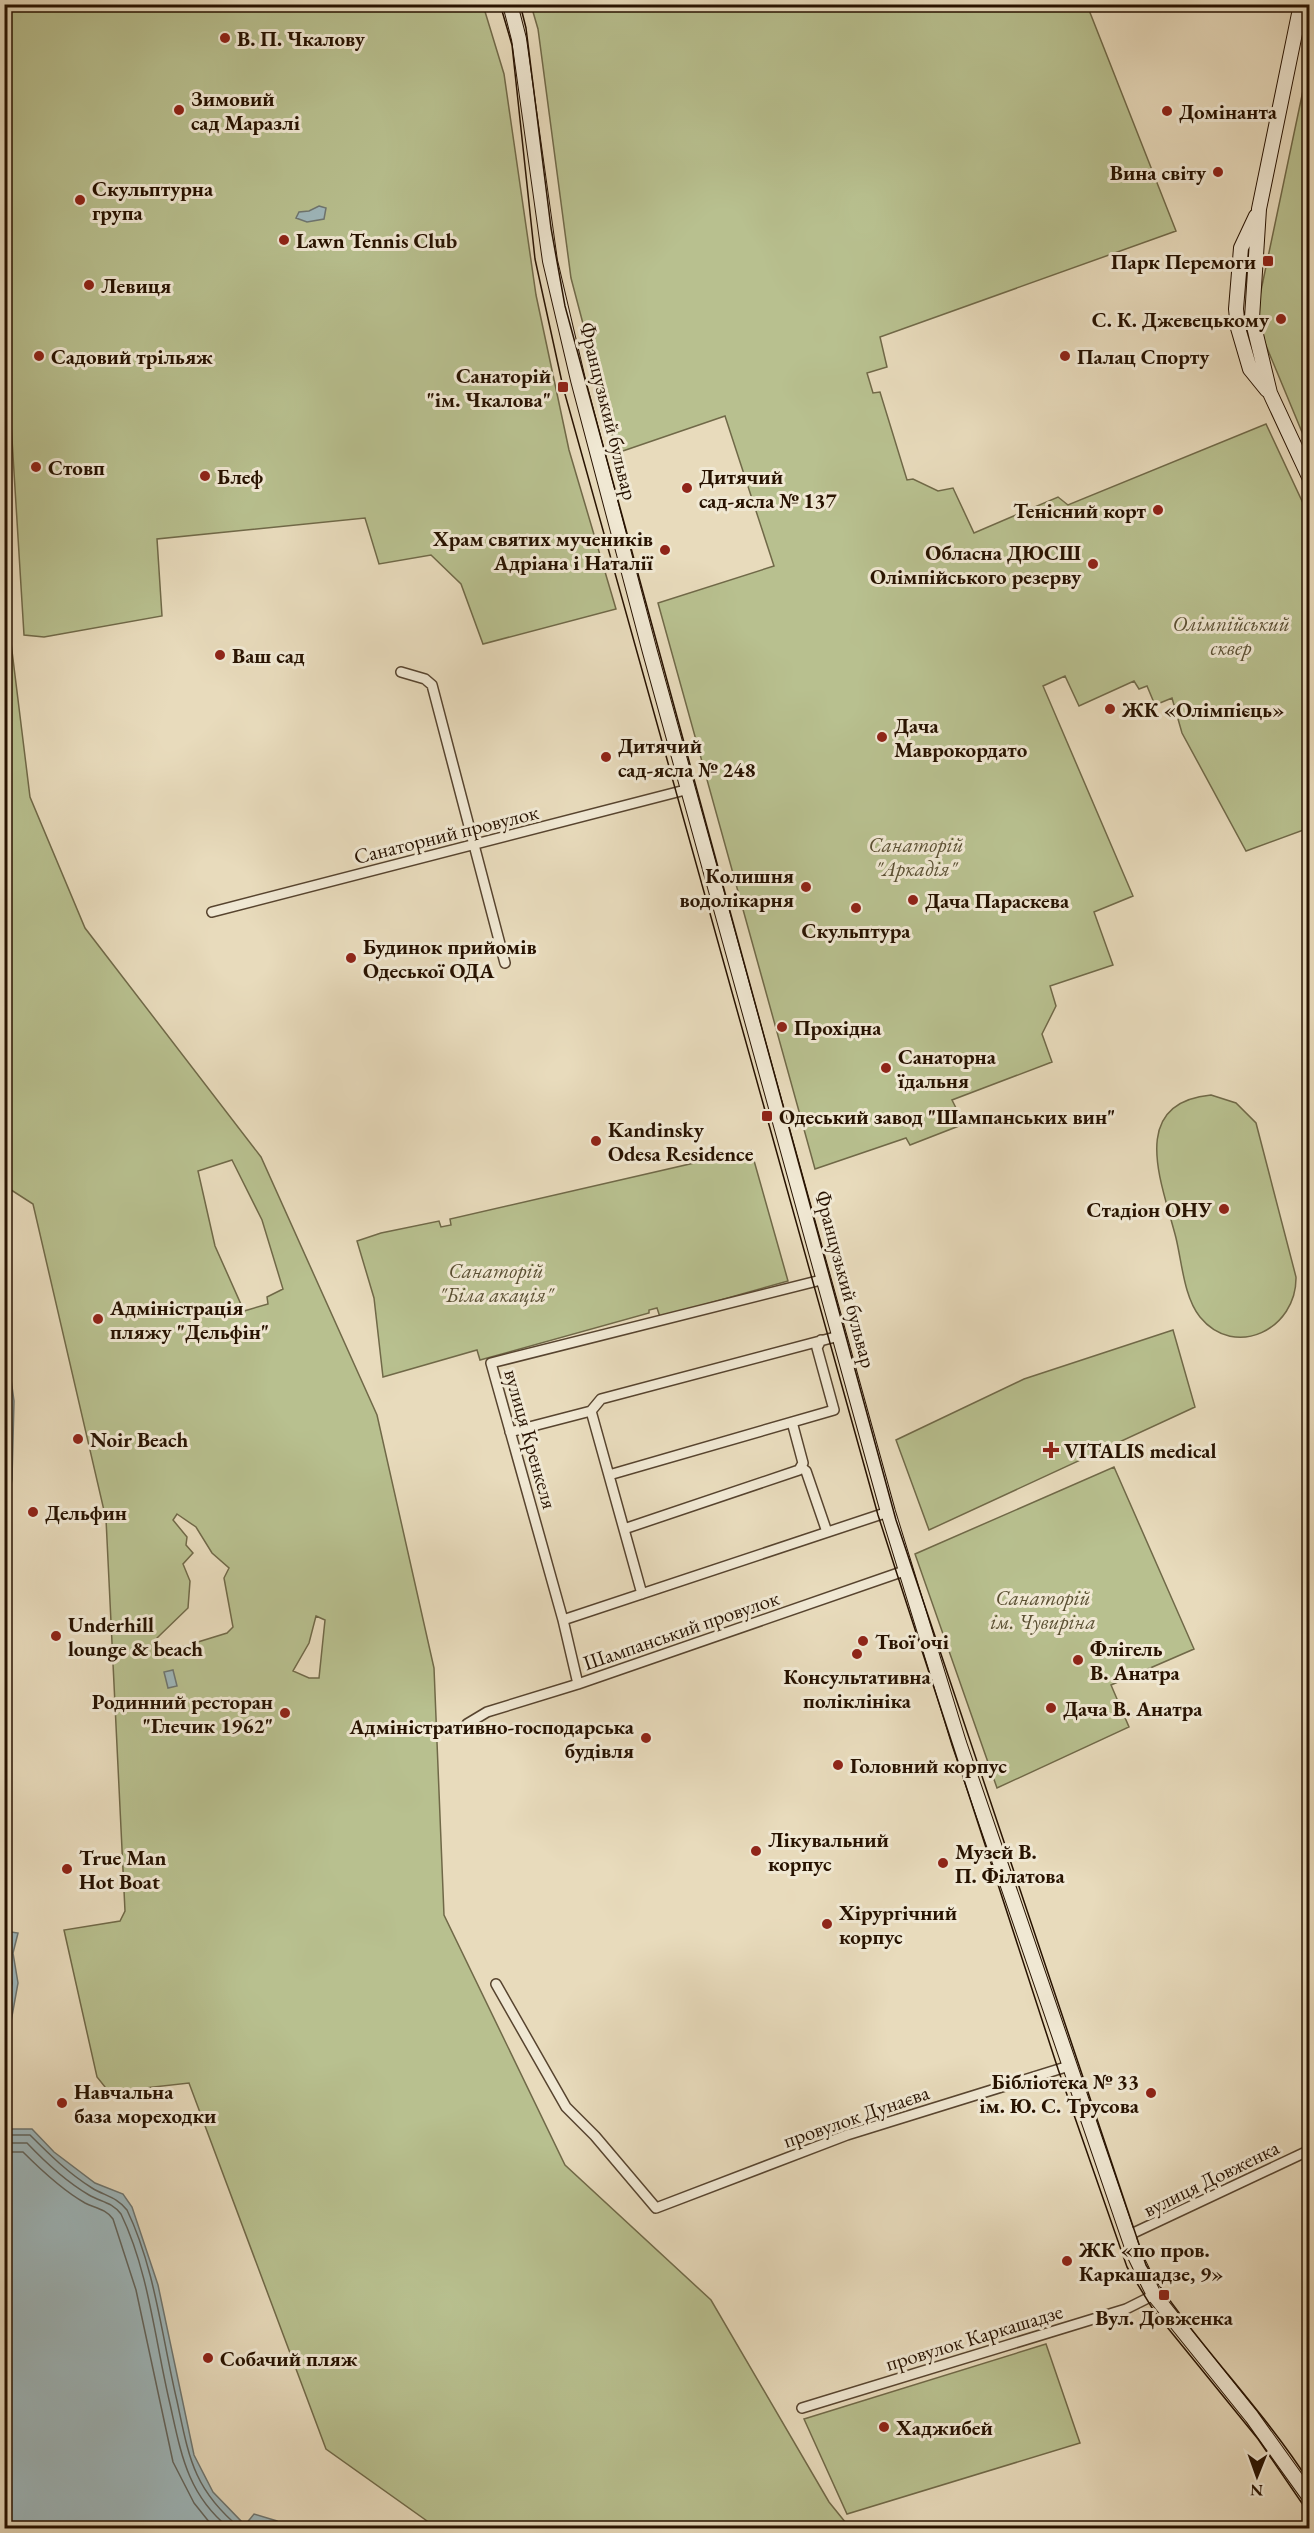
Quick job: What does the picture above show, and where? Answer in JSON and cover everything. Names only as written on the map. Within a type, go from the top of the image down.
[{"type":"street","name":"Французький бульвар","points":[[510,4],[519,39],[550,261],[578,380],[888,1512],[959,1743],[1127,2236],[1155,2295],[1252,2418],[1310,2498]]},
{"type":"street","points":[[1301,4],[1259,209],[1252,318],[1270,393],[1310,479]]},
{"type":"street","points":[[401,672],[425,679],[432,685],[506,963]]},
{"type":"street","name":"Санаторний провулок","points":[[212,912],[689,789]]},
{"type":"street","name":"вулиця Кренкеля","points":[[578,1684],[563,1620],[491,1363],[825,1279]]},
{"type":"street","points":[[510,1432],[591,1411],[601,1399],[839,1336]]},
{"type":"street","points":[[609,1475],[834,1410],[817,1348],[821,1340]]},
{"type":"street","points":[[591,1411],[642,1594]]},
{"type":"street","points":[[792,1422],[802,1468],[806,1471],[827,1532]]},
{"type":"street","points":[[624,1529],[802,1468]]},
{"type":"street","points":[[563,1620],[888,1512]]},
{"type":"street","name":"Шампанський провулок","points":[[467,1724],[487,1712],[578,1684],[907,1570]]},
{"type":"street","name":"провулок Дунаєва","points":[[496,1984],[566,2107],[595,2136],[656,2208],[847,2135],[1069,2066]]},
{"type":"street","name":"вулиця Довженка","points":[[1127,2236],[1310,2150]]},
{"type":"street","name":"провулок Каркашадзе","points":[[802,2408],[1126,2309],[1155,2295]]},
{"type":"green space","points":[[4,5],[483,5],[504,74],[536,295],[569,450],[616,609],[483,644],[461,584],[431,555],[379,564],[365,518],[157,539],[162,616],[44,637],[24,635],[11,423],[4,370]]},
{"type":"green space","points":[[531,5],[1087,5],[1176,231],[880,337],[887,367],[867,373],[873,393],[880,392],[907,480],[913,479],[938,491],[953,488],[974,533],[1058,497],[1068,505],[1266,424],[1309,516],[1309,828],[1246,851],[1182,733],[1172,698],[1155,705],[1147,686],[1139,689],[1134,681],[1079,706],[1065,676],[1043,686],[1133,896],[1094,912],[1113,965],[1050,986],[1056,1006],[1042,1034],[1052,1062],[952,1100],[964,1124],[910,1145],[906,1138],[815,1169],[658,603],[774,566],[725,416],[617,453],[571,278],[538,29]]},
{"type":"green space","points":[[1309,62],[1309,449],[1255,319]]},
{"type":"green space","points":[[4,586],[30,797],[85,928],[261,1157],[377,1415],[434,1668],[444,1915],[565,2165],[711,2300],[829,2502],[850,2528],[437,2528],[326,2449],[189,2083],[109,2092],[97,2077],[64,1930],[120,1921],[125,1911],[106,1519],[33,1204],[5,1186]],"holes":[[[232,1160],[262,1220],[283,1289],[267,1297],[268,1304],[244,1311],[215,1246],[198,1171]],[[177,1514],[196,1527],[212,1553],[229,1568],[224,1578],[233,1627],[227,1633],[159,1654],[157,1638],[188,1608],[190,1581],[183,1564],[193,1553],[186,1545],[187,1537],[173,1520]],[[316,1616],[325,1620],[319,1678],[309,1678],[293,1671],[309,1643]]]},
{"type":"green space","name":"Стадіон ОНУ","points":[[1211,1095],[1236,1103],[1256,1123],[1296,1277],[1294,1295],[1286,1311],[1275,1324],[1262,1333],[1246,1337],[1230,1336],[1214,1330],[1200,1317],[1190,1300],[1159,1172],[1157,1150],[1159,1130],[1168,1113],[1185,1101]]},
{"type":"green space","name":"Санаторій \"Біла акація\"","points":[[751,1150],[788,1281],[660,1317],[657,1308],[649,1310],[649,1313],[480,1360],[477,1350],[383,1377],[374,1298],[357,1241],[381,1233],[439,1221],[441,1227],[451,1225],[450,1219]]},
{"type":"green space","points":[[1173,1330],[1195,1407],[929,1530],[896,1440],[1024,1379]]},
{"type":"green space","name":"Санаторій ім. Чувиріна","points":[[1114,1467],[1194,1649],[1111,1685],[1129,1727],[997,1788],[915,1554]]},
{"type":"green space","points":[[1046,2344],[1080,2443],[847,2514],[804,2419]]},
{"type":"water","points":[[319,206],[326,208],[324,219],[307,222],[296,218],[299,212],[309,211]]},
{"type":"water","points":[[5,1335],[14,1401],[12,1479],[5,1526]]},
{"type":"water","points":[[173,1670],[177,1686],[168,1688],[164,1672]]},
{"type":"water","points":[[5,1931],[18,1933],[13,1953],[18,1983],[5,2055]]},
{"type":"water","points":[[5,2129],[32,2129],[54,2152],[95,2183],[123,2194],[132,2207],[158,2285],[194,2455],[213,2492],[245,2525],[254,2514],[277,2521],[283,2528],[5,2528]]},
{"type":"tram line","points":[[500,4],[512,45],[535,259],[563,387],[878,1515],[897,1574],[1058,2069],[1127,2267],[1154,2311],[1258,2439],[1310,2515]]},
{"type":"tram line","points":[[520,4],[526,28],[551,228],[565,306],[896,1520],[1146,2265],[1185,2321],[1270,2427],[1310,2483]]},
{"type":"place","name":"В. П. Чкалову","points":[[225,38]]},
{"type":"place","name":"Зимовий сад Маразлі","points":[[179,110]]},
{"type":"place","name":"Домінанта","points":[[1167,111]]},
{"type":"place","name":"Вина світу","points":[[1218,172]]},
{"type":"place","name":"Скульптурна група","points":[[80,200]]},
{"type":"place","name":"Lawn Tennis Club","points":[[284,240]]},
{"type":"place","name":"Парк Перемоги","points":[[1268,261]]},
{"type":"place","name":"Левиця","points":[[89,285]]},
{"type":"place","name":"С. К. Джевецькому","points":[[1281,319]]},
{"type":"place","name":"Садовий трільяж","points":[[39,356]]},
{"type":"place","name":"Палац Спорту","points":[[1065,356]]},
{"type":"place","name":"Санаторій \"ім. Чкалова\"","points":[[563,387]]},
{"type":"place","name":"Стовп","points":[[36,467]]},
{"type":"place","name":"Блеф","points":[[205,476]]},
{"type":"place","name":"Дитячий сад-ясла № 137","points":[[687,488]]},
{"type":"place","name":"Тенісний корт","points":[[1158,510]]},
{"type":"place","name":"Храм святих мучеників Адріана і Наталії","points":[[665,550]]},
{"type":"place","name":"Обласна ДЮСШ Олімпійського резерву","points":[[1093,564]]},
{"type":"place","name":"Ваш сад","points":[[220,655]]},
{"type":"place","name":"ЖК «Олімпієць»","points":[[1110,709]]},
{"type":"place","name":"Дача Маврокордато","points":[[882,737]]},
{"type":"place","name":"Дитячий сад-ясла № 248","points":[[606,757]]},
{"type":"place","name":"Колишня водолікарня","points":[[806,887]]},
{"type":"place","name":"Дача Параскева","points":[[913,900]]},
{"type":"place","name":"Скульптура","points":[[856,908]]},
{"type":"place","name":"Будинок прийомів Одеської ОДА","points":[[351,958]]},
{"type":"place","name":"Прохідна","points":[[782,1027]]},
{"type":"place","name":"Санаторна їдальня","points":[[886,1068]]},
{"type":"place","name":"Одеський завод \"Шампанських вин\"","points":[[767,1116]]},
{"type":"place","name":"Kandinsky Odesa Residence","points":[[596,1141]]},
{"type":"place","name":"Стадіон ОНУ","points":[[1224,1209]]},
{"type":"place","name":"Адміністрація пляжу \"Дельфін\"","points":[[98,1319]]},
{"type":"place","name":"Noir Beach","points":[[78,1439]]},
{"type":"place","name":"VITALIS medical","points":[[1051,1450]]},
{"type":"place","name":"Дельфин","points":[[33,1512]]},
{"type":"place","name":"Underhill lounge & beach","points":[[56,1636]]},
{"type":"place","name":"Твої очі","points":[[863,1641]]},
{"type":"place","name":"Консультативна поліклініка","points":[[857,1654]]},
{"type":"place","name":"Флігель В. Анатра","points":[[1078,1660]]},
{"type":"place","name":"Дача В. Анатра","points":[[1051,1708]]},
{"type":"place","name":"Родинний ресторан \"Глечик 1962\"","points":[[285,1713]]},
{"type":"place","name":"Адміністративно-господарська будівля","points":[[646,1738]]},
{"type":"place","name":"Головний корпус","points":[[838,1765]]},
{"type":"place","name":"Лікувальний корпус","points":[[756,1851]]},
{"type":"place","name":"Музей В. П. Філатова","points":[[943,1863]]},
{"type":"place","name":"True Man Hot Boat","points":[[67,1869]]},
{"type":"place","name":"Хірургічний корпус","points":[[827,1924]]},
{"type":"place","name":"Бібліотека № 33 ім. Ю. С. Трусова","points":[[1151,2093]]},
{"type":"place","name":"Навчальна база мореходки","points":[[62,2103]]},
{"type":"place","name":"ЖК «по пров. Каркашадзе, 9»","points":[[1067,2261]]},
{"type":"place","name":"Вул. Довженка","points":[[1164,2295]]},
{"type":"place","name":"Собачий пляж","points":[[208,2358]]},
{"type":"place","name":"Хаджибей","points":[[884,2427]]},
{"type":"park label","name":"Олімпійський сквер","points":[[1231,635]]},
{"type":"park label","name":"Санаторій \"Аркадія\"","points":[[916,856]]}]
